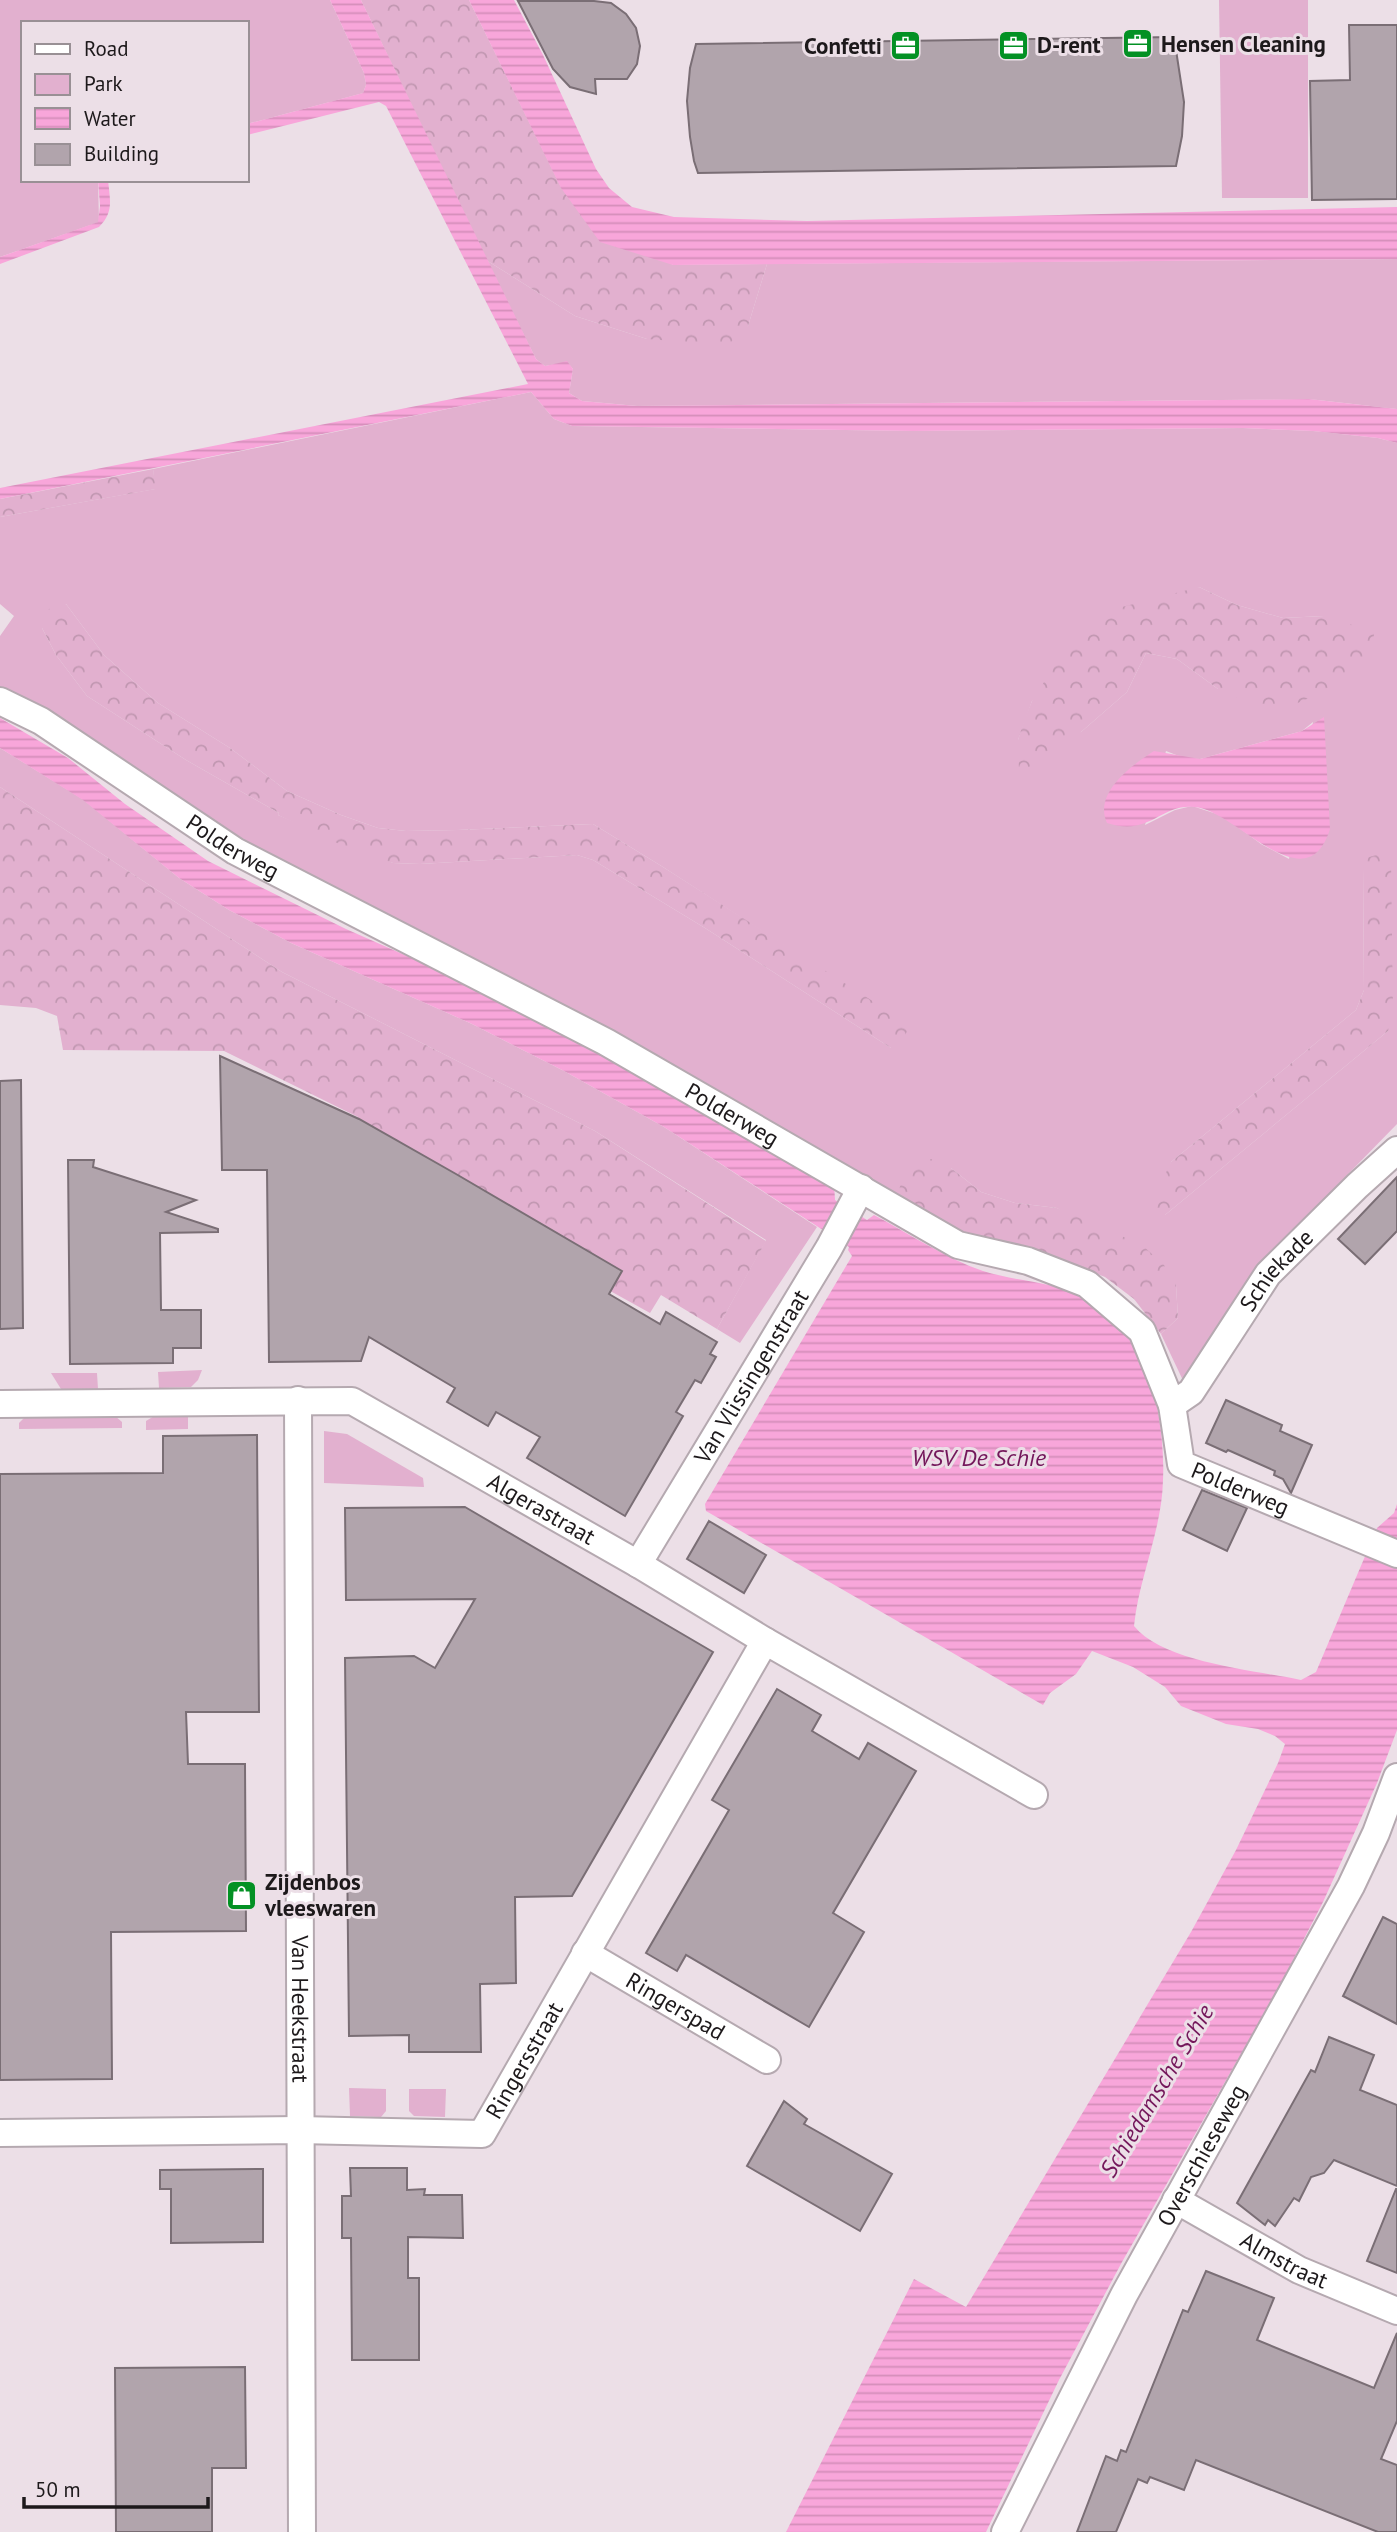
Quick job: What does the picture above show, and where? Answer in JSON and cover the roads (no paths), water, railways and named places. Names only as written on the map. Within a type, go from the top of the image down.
[{"type":"street","name":"Polderweg","points":[[0,701],[41,721],[235,851],[607,1042],[858,1195],[958,1245],[1028,1261],[1087,1284],[1142,1331],[1172,1405],[1181,1464],[1397,1554]]},
{"type":"street","name":"Schiekade","points":[[1172,1405],[1191,1392],[1268,1275],[1397,1150]]},
{"type":"street","name":"Van Vlissingenstraat","points":[[638,1564],[858,1195]]},
{"type":"street","name":"Van Heekstraat","points":[[298,1401],[299,2130],[303,2532]]},
{"type":"street","name":"Algerastraat","points":[[0,1405],[352,1401],[1034,1795]]},
{"type":"street","name":"Ringersstraat","points":[[0,2133],[299,2130],[482,2134],[765,1641]]},
{"type":"street","name":"Overschieseweg","points":[[1005,2532],[1124,2295],[1351,1886],[1376,1833],[1397,1777]]},
{"type":"street","name":"Ringerspad","points":[[584,1953],[767,2060]]},
{"type":"street","name":"Almstraat","points":[[1176,2200],[1298,2270],[1397,2311]]},
{"type":"water","points":[[330,0],[361,0],[536,359],[545,366],[567,361],[573,369],[569,393],[582,401],[637,406],[1309,399],[1397,409],[1397,443],[1378,438],[1313,431],[1243,428],[913,431],[572,426],[554,419],[531,392],[0,499],[0,488],[528,384],[386,106],[379,102],[248,135],[248,124],[363,93],[366,85],[364,73]]},
{"type":"water","points":[[469,0],[514,0],[596,169],[609,188],[632,207],[674,217],[807,221],[1397,207],[1397,259],[673,265],[600,242],[561,188]]},
{"type":"water","points":[[98,182],[108,182],[109,211],[99,227],[0,264],[0,257],[98,222]]},
{"type":"water","points":[[1324,717],[1330,829],[1319,850],[1304,858],[1287,856],[1268,848],[1211,812],[1194,807],[1172,810],[1134,826],[1107,823],[1105,801],[1110,791],[1126,772],[1154,751],[1200,759],[1302,731]]},
{"type":"water","points":[[0,718],[68,758],[125,804],[208,861],[346,929],[504,999],[834,1183],[835,1200],[867,1220],[874,1215],[969,1266],[1070,1291],[1104,1309],[1122,1327],[1137,1349],[1148,1374],[1161,1428],[1162,1499],[1134,1626],[1148,1639],[1188,1657],[1236,1668],[1301,1680],[1316,1672],[1377,1528],[1394,1513],[1397,1504],[1397,1730],[1377,1783],[1323,1902],[1277,1991],[1122,2262],[1059,2380],[986,2532],[786,2532],[914,2279],[966,2307],[1191,1932],[1236,1850],[1285,1744],[1275,1736],[1258,1729],[1226,1724],[1181,1706],[1165,1687],[1133,1667],[1092,1651],[1076,1674],[1050,1693],[1043,1705],[706,1511],[705,1504],[852,1256],[849,1247],[664,1127],[564,1071],[472,1024],[291,943],[229,910],[179,878],[83,800],[0,748]]},
{"type":"place","name":"Hensen Cleaning","points":[[1138,44]]},
{"type":"place","name":"D-rent","points":[[1014,45]]},
{"type":"place","name":"Confetti","points":[[905,46]]},
{"type":"place","name":"Zijdenbos vleeswaren","points":[[242,1895]]},
{"type":"water label","name":"WSV De Schie","points":[[979,1458]]},
{"type":"water label","name":"Schiedamsche Schie","points":[[1157,2091]]}]
